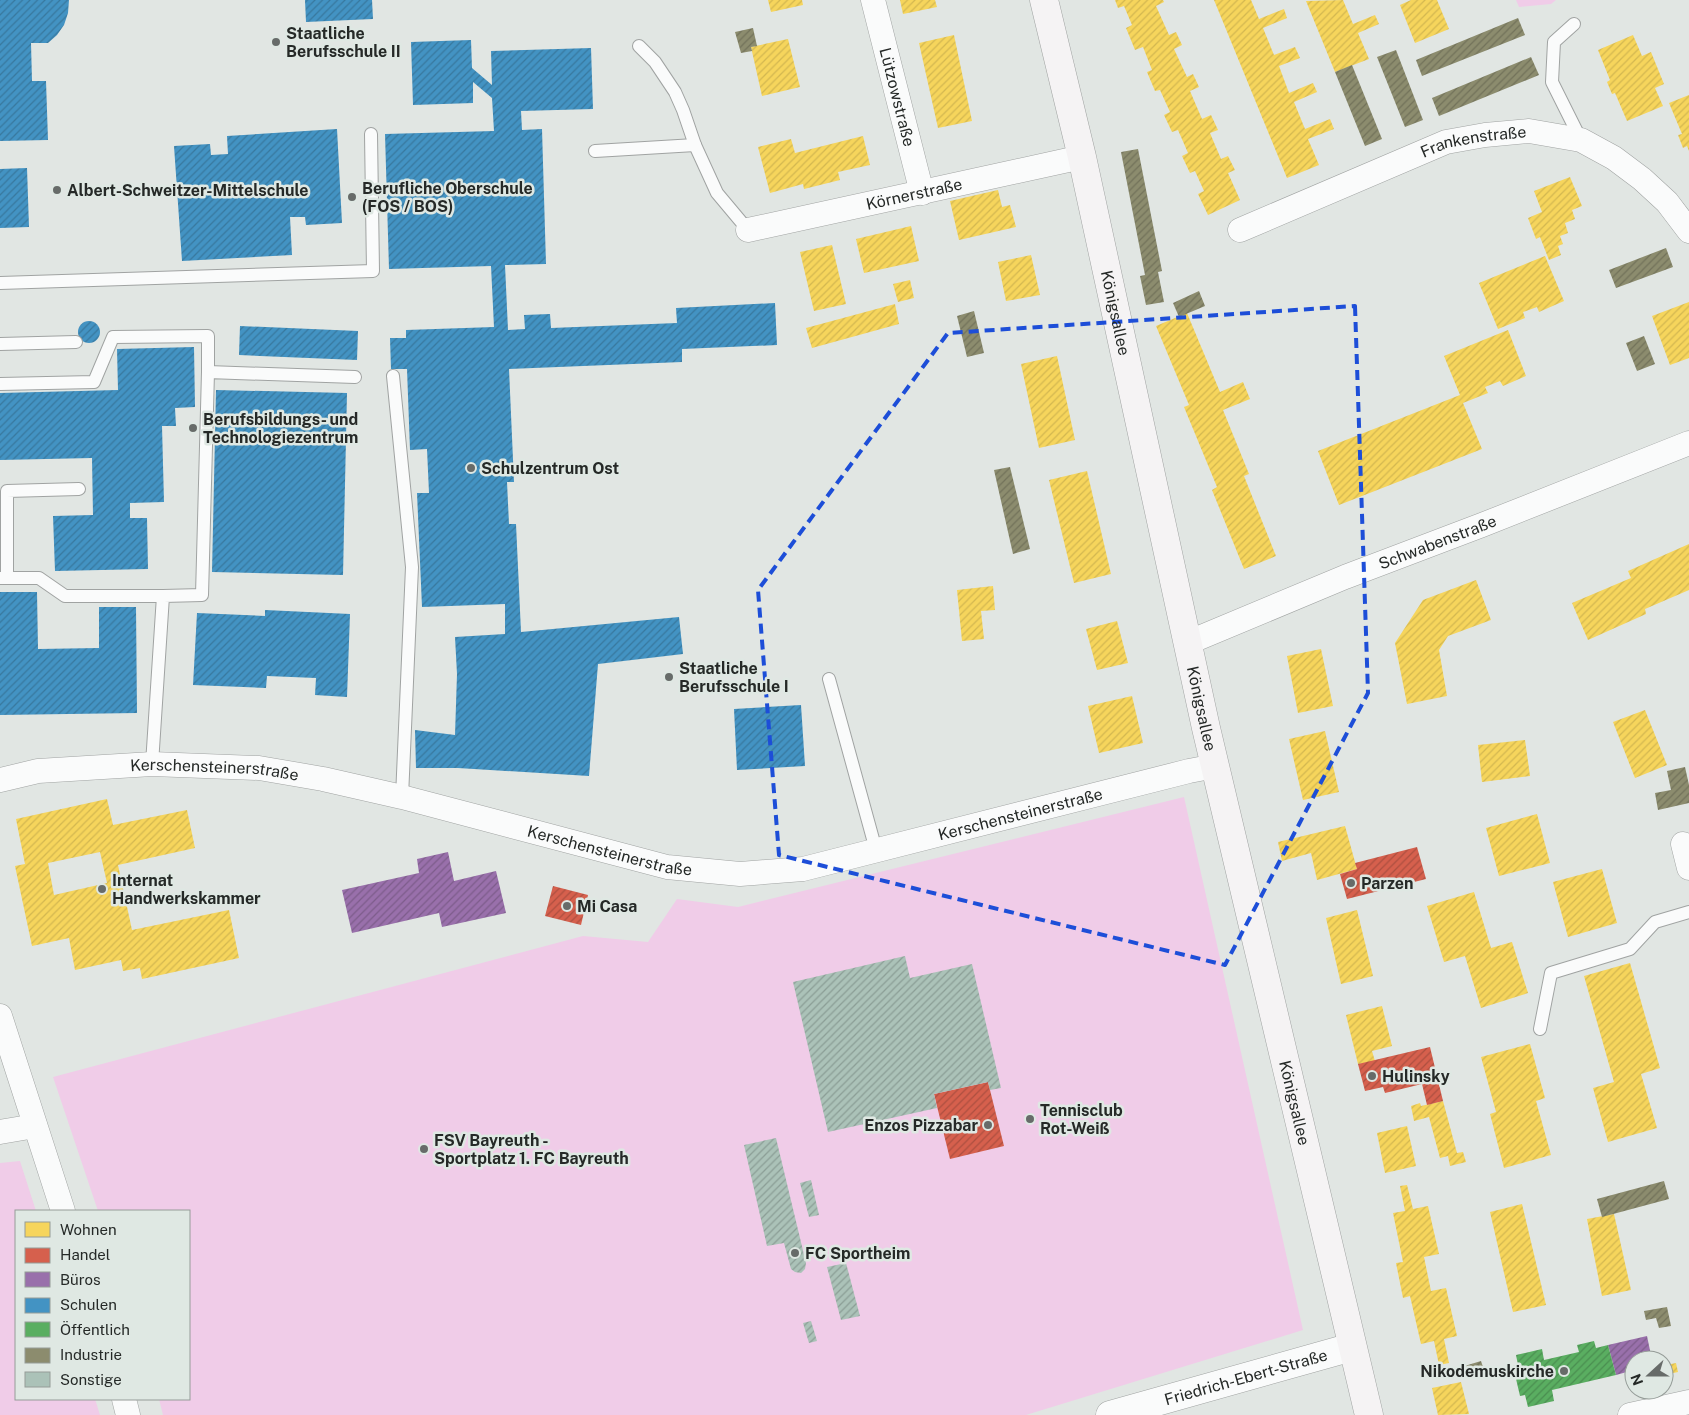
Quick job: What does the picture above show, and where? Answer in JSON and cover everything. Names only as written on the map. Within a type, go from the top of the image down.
[{"type":"main road","name":"Königsallee","points":[[1044,0],[1082,157],[1215,766],[1369,1415]]},
{"type":"street","name":"Lützowstraße","points":[[873,0],[922,193]]},
{"type":"street","name":"Frankenstraße","points":[[1240,230],[1446,142],[1485,135],[1529,131],[1581,140],[1614,158],[1642,179],[1667,202],[1689,231]]},
{"type":"street","name":"Körnerstraße","points":[[748,230],[1082,157]]},
{"type":"street","name":"Schwabenstraße","points":[[1187,643],[1345,577],[1689,443]]},
{"type":"street","name":"Kerschensteinerstraße","points":[[0,780],[38,771],[152,764],[259,768],[402,797],[667,868],[740,874],[803,869],[1215,766]]},
{"type":"street","points":[[1683,844],[1689,868]]},
{"type":"street","points":[[0,1016],[63,1210]]},
{"type":"street","points":[[0,1132],[35,1126]]},
{"type":"street","name":"Friedrich-Ebert-Straße","points":[[1110,1415],[1352,1347]]},
{"type":"street","points":[[124,1400],[128,1415]]},
{"type":"street","points":[[1630,1415],[1689,1402]]},
{"type":"lane","points":[[1574,24],[1554,42],[1552,82],[1581,140]]},
{"type":"lane","points":[[639,46],[655,62],[675,92],[695,145],[718,193],[748,230]]},
{"type":"lane","points":[[0,283],[374,272],[371,134]]},
{"type":"lane","points":[[595,151],[695,145]]},
{"type":"lane","points":[[0,384],[94,382],[114,337],[208,336],[202,595],[65,596],[39,578],[4,578],[7,491],[79,489]]},
{"type":"lane","points":[[0,344],[76,342]]},
{"type":"lane","points":[[208,372],[355,377]]},
{"type":"lane","points":[[393,376],[412,567],[402,797]]},
{"type":"lane","points":[[152,764],[164,596]]},
{"type":"lane","points":[[829,679],[876,850]]},
{"type":"lane","points":[[1540,1029],[1551,973],[1630,949],[1655,922],[1689,912]]},
{"type":"highlighted area","points":[[1355,306],[1368,693],[1225,965],[779,855],[758,590],[948,333]]},
{"type":"shaded area","points":[[1516,0],[1556,0],[1551,4],[1519,7]]},
{"type":"shaded area","points":[[1184,797],[1303,1330],[1026,1415],[163,1415],[159,1400],[190,1400],[190,1210],[98,1210],[53,1077],[583,936],[648,942],[677,899],[738,907]]},
{"type":"shaded area","points":[[20,1161],[36,1210],[15,1210],[15,1400],[95,1400],[100,1415],[0,1415],[0,1163]]},
{"type":"building: Wohnen","points":[[768,0],[802,0],[803,5],[771,12]]},
{"type":"building: Wohnen","points":[[900,0],[935,0],[937,7],[903,14]]},
{"type":"building: Wohnen","points":[[1115,0],[1163,0],[1164,2],[1156,6],[1169,35],[1176,32],[1182,45],[1174,49],[1187,77],[1193,74],[1199,87],[1190,91],[1202,119],[1211,115],[1218,130],[1210,133],[1221,159],[1228,156],[1235,170],[1228,173],[1240,200],[1208,215],[1198,194],[1204,191],[1195,171],[1190,173],[1182,156],[1188,153],[1178,130],[1172,132],[1164,115],[1170,112],[1160,90],[1155,91],[1147,72],[1152,70],[1143,47],[1135,50],[1126,28],[1132,25],[1124,6],[1118,8]]},
{"type":"building: Wohnen","points":[[1214,0],[1251,0],[1259,19],[1284,9],[1287,18],[1263,28],[1274,55],[1295,47],[1300,58],[1279,66],[1289,93],[1313,83],[1317,92],[1294,102],[1305,129],[1330,119],[1334,129],[1308,139],[1319,165],[1287,178]]},
{"type":"building: Wohnen","points":[[1343,0],[1353,24],[1375,15],[1379,24],[1358,33],[1369,59],[1335,72],[1306,1]]},
{"type":"building: Wohnen","points":[[1411,0],[1437,0],[1449,29],[1415,43],[1400,5]]},
{"type":"building: Wohnen","points":[[954,35],[972,121],[938,128],[919,43]]},
{"type":"building: Wohnen","points":[[1633,35],[1642,56],[1651,52],[1664,84],[1655,88],[1663,106],[1627,121],[1615,93],[1612,94],[1607,82],[1610,80],[1598,50]]},
{"type":"building: Wohnen","points":[[788,39],[800,87],[762,96],[751,47]]},
{"type":"building: Wohnen","points":[[1689,95],[1689,151],[1687,146],[1683,148],[1678,135],[1682,134],[1669,103]]},
{"type":"building: Wohnen","points":[[863,136],[870,165],[838,172],[840,180],[804,189],[803,184],[770,193],[758,147],[791,139],[795,153]]},
{"type":"building: Wohnen","points":[[1570,177],[1582,206],[1572,210],[1575,219],[1565,223],[1568,233],[1560,236],[1563,244],[1558,246],[1561,255],[1549,260],[1540,237],[1536,239],[1528,218],[1542,212],[1534,191]]},
{"type":"building: Wohnen","points":[[998,190],[1002,207],[1010,205],[1016,227],[959,240],[950,201]]},
{"type":"building: Wohnen","points":[[911,226],[919,261],[864,273],[856,239]]},
{"type":"building: Wohnen","points":[[832,245],[846,304],[814,311],[800,252]]},
{"type":"building: Wohnen","points":[[1031,255],[1040,295],[1006,301],[998,262]]},
{"type":"building: Wohnen","points":[[1545,256],[1564,301],[1539,312],[1537,307],[1523,312],[1525,318],[1498,329],[1479,283]]},
{"type":"building: Wohnen","points":[[910,280],[914,298],[898,302],[893,284]]},
{"type":"building: Wohnen","points":[[1689,302],[1689,358],[1670,365],[1652,316]]},
{"type":"building: Wohnen","points":[[895,304],[899,324],[812,348],[806,328]]},
{"type":"building: Wohnen","points":[[1187,313],[1220,392],[1243,382],[1250,399],[1223,410],[1249,474],[1244,476],[1276,556],[1244,569],[1212,490],[1217,487],[1184,407],[1189,405],[1156,326]]},
{"type":"building: Wohnen","points":[[1508,330],[1526,376],[1503,386],[1500,381],[1485,387],[1488,393],[1463,403],[1482,449],[1339,505],[1318,451],[1460,395],[1444,356]]},
{"type":"building: Wohnen","points":[[1057,356],[1075,440],[1039,448],[1021,364]]},
{"type":"building: Wohnen","points":[[1087,471],[1111,574],[1074,583],[1049,480]]},
{"type":"building: Wohnen","points":[[1689,544],[1689,590],[1645,609],[1646,614],[1588,640],[1572,603],[1631,578],[1628,571]]},
{"type":"building: Wohnen","points":[[1476,580],[1491,620],[1448,636],[1439,650],[1447,696],[1407,704],[1395,643],[1423,600]]},
{"type":"building: Wohnen","points":[[993,586],[995,610],[981,611],[984,639],[962,641],[957,590]]},
{"type":"building: Wohnen","points":[[1117,621],[1128,663],[1097,670],[1086,629]]},
{"type":"building: Wohnen","points":[[1321,649],[1333,706],[1298,713],[1287,656]]},
{"type":"building: Wohnen","points":[[1132,696],[1143,743],[1099,753],[1088,706]]},
{"type":"building: Wohnen","points":[[1645,710],[1667,765],[1635,778],[1613,722]]},
{"type":"building: Wohnen","points":[[1325,731],[1339,792],[1303,800],[1289,739]]},
{"type":"building: Wohnen","points":[[1525,740],[1530,776],[1482,782],[1478,745]]},
{"type":"building: Wohnen","name":"Internat Handwerkskammer","points":[[107,799],[113,825],[187,810],[195,848],[118,865],[132,930],[229,910],[239,958],[142,979],[140,968],[123,971],[121,960],[75,970],[69,938],[32,946],[15,866],[25,864],[16,819]],"holes":[[[100,852],[107,883],[54,895],[48,863]]]},
{"type":"building: Wohnen","points":[[1537,814],[1550,863],[1499,876],[1486,828]]},
{"type":"building: Wohnen","points":[[1345,826],[1357,869],[1317,880],[1311,853],[1282,861],[1278,842]]},
{"type":"building: Wohnen","points":[[1602,869],[1617,923],[1568,937],[1553,882]]},
{"type":"building: Wohnen","points":[[1474,892],[1491,948],[1512,942],[1528,993],[1481,1008],[1465,956],[1444,962],[1427,906]]},
{"type":"building: Wohnen","points":[[1357,910],[1373,976],[1341,984],[1326,918]]},
{"type":"building: Wohnen","points":[[1630,963],[1660,1068],[1641,1074],[1657,1128],[1608,1142],[1593,1088],[1614,1082],[1584,976]]},
{"type":"building: Wohnen","points":[[1382,1006],[1392,1046],[1372,1051],[1375,1061],[1358,1064],[1346,1015]]},
{"type":"building: Wohnen","points":[[1530,1044],[1545,1098],[1536,1101],[1551,1155],[1504,1168],[1490,1114],[1496,1112],[1481,1057]]},
{"type":"building: Wohnen","points":[[1443,1101],[1457,1153],[1463,1152],[1466,1162],[1450,1166],[1448,1156],[1440,1158],[1429,1117],[1414,1121],[1411,1106],[1420,1103],[1421,1106]]},
{"type":"building: Wohnen","points":[[1407,1126],[1416,1166],[1385,1173],[1377,1133]]},
{"type":"building: Wohnen","points":[[1407,1185],[1413,1209],[1428,1206],[1439,1254],[1424,1257],[1431,1291],[1446,1288],[1457,1336],[1444,1339],[1449,1363],[1439,1365],[1434,1341],[1421,1344],[1410,1296],[1403,1298],[1396,1263],[1403,1262],[1393,1213],[1405,1211],[1400,1186]]},
{"type":"building: Wohnen","points":[[1522,1204],[1546,1305],[1513,1312],[1490,1212]]},
{"type":"building: Wohnen","points":[[1614,1214],[1631,1290],[1602,1296],[1587,1219]]},
{"type":"building: Wohnen","points":[[1674,1363],[1676,1363],[1678,1372],[1674,1373]]},
{"type":"building: Wohnen","points":[[1461,1382],[1469,1414],[1438,1415],[1432,1388]]},
{"type":"building: Handel","points":[[1417,847],[1426,879],[1347,899],[1340,874],[1357,869],[1355,863]]},
{"type":"building: Handel","name":"Mi Casa","points":[[553,886],[588,895],[581,925],[545,916]]},
{"type":"building: Handel","points":[[1430,1047],[1443,1101],[1427,1105],[1422,1084],[1385,1093],[1383,1087],[1365,1091],[1358,1064]]},
{"type":"building: Handel","points":[[988,1082],[1004,1146],[950,1159],[934,1094]]},
{"type":"building: Büros","points":[[448,852],[454,881],[496,871],[506,913],[442,927],[439,913],[352,933],[342,890],[419,873],[417,859]]},
{"type":"building: Büros","points":[[1647,1336],[1650,1350],[1624,1350],[1624,1373],[1616,1375],[1608,1345]]},
{"type":"building: Schulen","points":[[0,0],[69,0],[68,13],[64,25],[57,35],[48,43],[31,43],[32,81],[46,81],[48,140],[0,141]]},
{"type":"building: Schulen","points":[[305,0],[372,0],[373,19],[306,22]]},
{"type":"building: Schulen","points":[[471,40],[472,68],[492,85],[491,51],[591,48],[593,109],[521,111],[522,130],[542,129],[546,264],[505,265],[508,330],[525,329],[524,315],[550,314],[551,328],[677,323],[676,308],[775,303],[777,345],[682,349],[682,362],[509,369],[514,482],[507,482],[509,524],[516,524],[521,632],[679,617],[683,654],[598,664],[589,776],[458,768],[416,768],[415,730],[455,735],[457,674],[455,637],[505,634],[505,604],[422,607],[417,493],[429,493],[427,449],[410,450],[407,369],[391,369],[390,338],[406,338],[406,330],[494,327],[491,266],[389,269],[385,134],[494,131],[492,98],[473,82],[473,103],[413,105],[411,42]]},
{"type":"building: Schulen","points":[[337,129],[342,223],[306,225],[305,217],[290,217],[292,255],[182,261],[174,146],[210,144],[211,155],[228,154],[227,136]]},
{"type":"building: Schulen","points":[[27,168],[29,227],[0,228],[0,169]]},
{"type":"building: Schulen","points":[[85,321],[93,321],[100,328],[100,336],[93,343],[85,343],[78,336],[78,328]]},
{"type":"building: Schulen","points":[[240,326],[358,331],[357,360],[239,355]]},
{"type":"building: Schulen","points":[[194,347],[195,407],[175,408],[176,426],[162,426],[164,502],[130,503],[130,518],[147,518],[148,569],[55,571],[53,516],[93,515],[92,458],[0,460],[0,393],[118,390],[117,349]]},
{"type":"building: Schulen","points":[[216,390],[347,393],[343,575],[212,572]]},
{"type":"building: Schulen","points":[[0,592],[37,592],[38,649],[99,648],[99,607],[136,607],[137,713],[0,715]]},
{"type":"building: Schulen","points":[[265,610],[350,614],[347,697],[315,695],[316,678],[267,676],[266,688],[193,685],[197,613],[265,616]]},
{"type":"building: Schulen","points":[[801,705],[805,766],[737,770],[734,709]]},
{"type":"building: Öffentlich","name":"Nikodemuskirche","points":[[1594,1341],[1596,1348],[1608,1345],[1616,1375],[1552,1390],[1554,1401],[1528,1407],[1525,1395],[1520,1396],[1513,1366],[1518,1365],[1516,1355],[1542,1349],[1544,1360],[1579,1352],[1577,1345]]},
{"type":"building: Industrie","points":[[1518,18],[1525,35],[1422,76],[1416,60]]},
{"type":"building: Industrie","points":[[753,28],[757,46],[751,47],[752,51],[741,53],[735,32]]},
{"type":"building: Industrie","points":[[1396,50],[1423,120],[1405,127],[1377,57]]},
{"type":"building: Industrie","points":[[1531,57],[1539,75],[1439,116],[1432,98]]},
{"type":"building: Industrie","points":[[1352,65],[1382,139],[1365,146],[1335,72]]},
{"type":"building: Industrie","points":[[1138,149],[1162,271],[1158,272],[1164,302],[1146,305],[1140,276],[1145,275],[1121,152]]},
{"type":"building: Industrie","points":[[1666,248],[1673,267],[1616,288],[1609,270]]},
{"type":"building: Industrie","points":[[1199,291],[1205,306],[1179,317],[1173,303]]},
{"type":"building: Industrie","points":[[974,311],[984,353],[967,357],[957,316]]},
{"type":"building: Industrie","points":[[1644,336],[1655,364],[1637,371],[1626,343]]},
{"type":"building: Industrie","points":[[1010,467],[1030,549],[1013,554],[994,470]]},
{"type":"building: Industrie","points":[[1685,767],[1689,785],[1689,803],[1658,810],[1655,793],[1671,790],[1667,771]]},
{"type":"building: Industrie","points":[[1664,1181],[1669,1199],[1602,1217],[1597,1199]]},
{"type":"building: Industrie","points":[[1667,1307],[1671,1326],[1659,1328],[1656,1318],[1646,1320],[1644,1311]]},
{"type":"building: Industrie","points":[[1481,1361],[1484,1370],[1461,1377],[1458,1368]]},
{"type":"building: Sonstige","points":[[905,956],[910,978],[972,964],[1001,1088],[990,1090],[988,1082],[934,1094],[937,1108],[828,1132],[793,982]]},
{"type":"building: Sonstige","points":[[776,1138],[806,1263],[805,1269],[801,1273],[791,1269],[784,1243],[767,1246],[744,1145]]},
{"type":"building: Sonstige","points":[[811,1180],[819,1215],[809,1217],[800,1183]]},
{"type":"building: Sonstige","points":[[846,1263],[860,1316],[841,1320],[827,1267]]},
{"type":"building: Sonstige","points":[[811,1321],[817,1341],[809,1343],[803,1323]]},
{"type":"place","name":"Staatliche Berufsschule II","points":[[276,42]]},
{"type":"place","name":"Albert-Schweitzer-Mittelschule","points":[[57,190]]},
{"type":"place","name":"Berufliche Oberschule (FOS / BOS)","points":[[352,197]]},
{"type":"place","name":"Berufsbildungs- und Technologiezentrum","points":[[193,428]]},
{"type":"place","name":"Schulzentrum Ost","points":[[471,468]]},
{"type":"place","name":"Staatliche Berufsschule I","points":[[669,677]]},
{"type":"place","name":"Parzen","points":[[1351,883]]},
{"type":"place","name":"Internat Handwerkskammer","points":[[102,889]]},
{"type":"place","name":"Mi Casa","points":[[567,906]]},
{"type":"place","name":"Hulinsky","points":[[1372,1076]]},
{"type":"place","name":"Tennisclub Rot-Weiß","points":[[1030,1119]]},
{"type":"place","name":"Enzos Pizzabar","points":[[988,1125]]},
{"type":"place","name":"FSV Bayreuth - Sportplatz 1. FC Bayreuth","points":[[424,1149]]},
{"type":"place","name":"FC Sportheim","points":[[795,1253]]},
{"type":"place","name":"Nikodemuskirche","points":[[1564,1371]]}]
